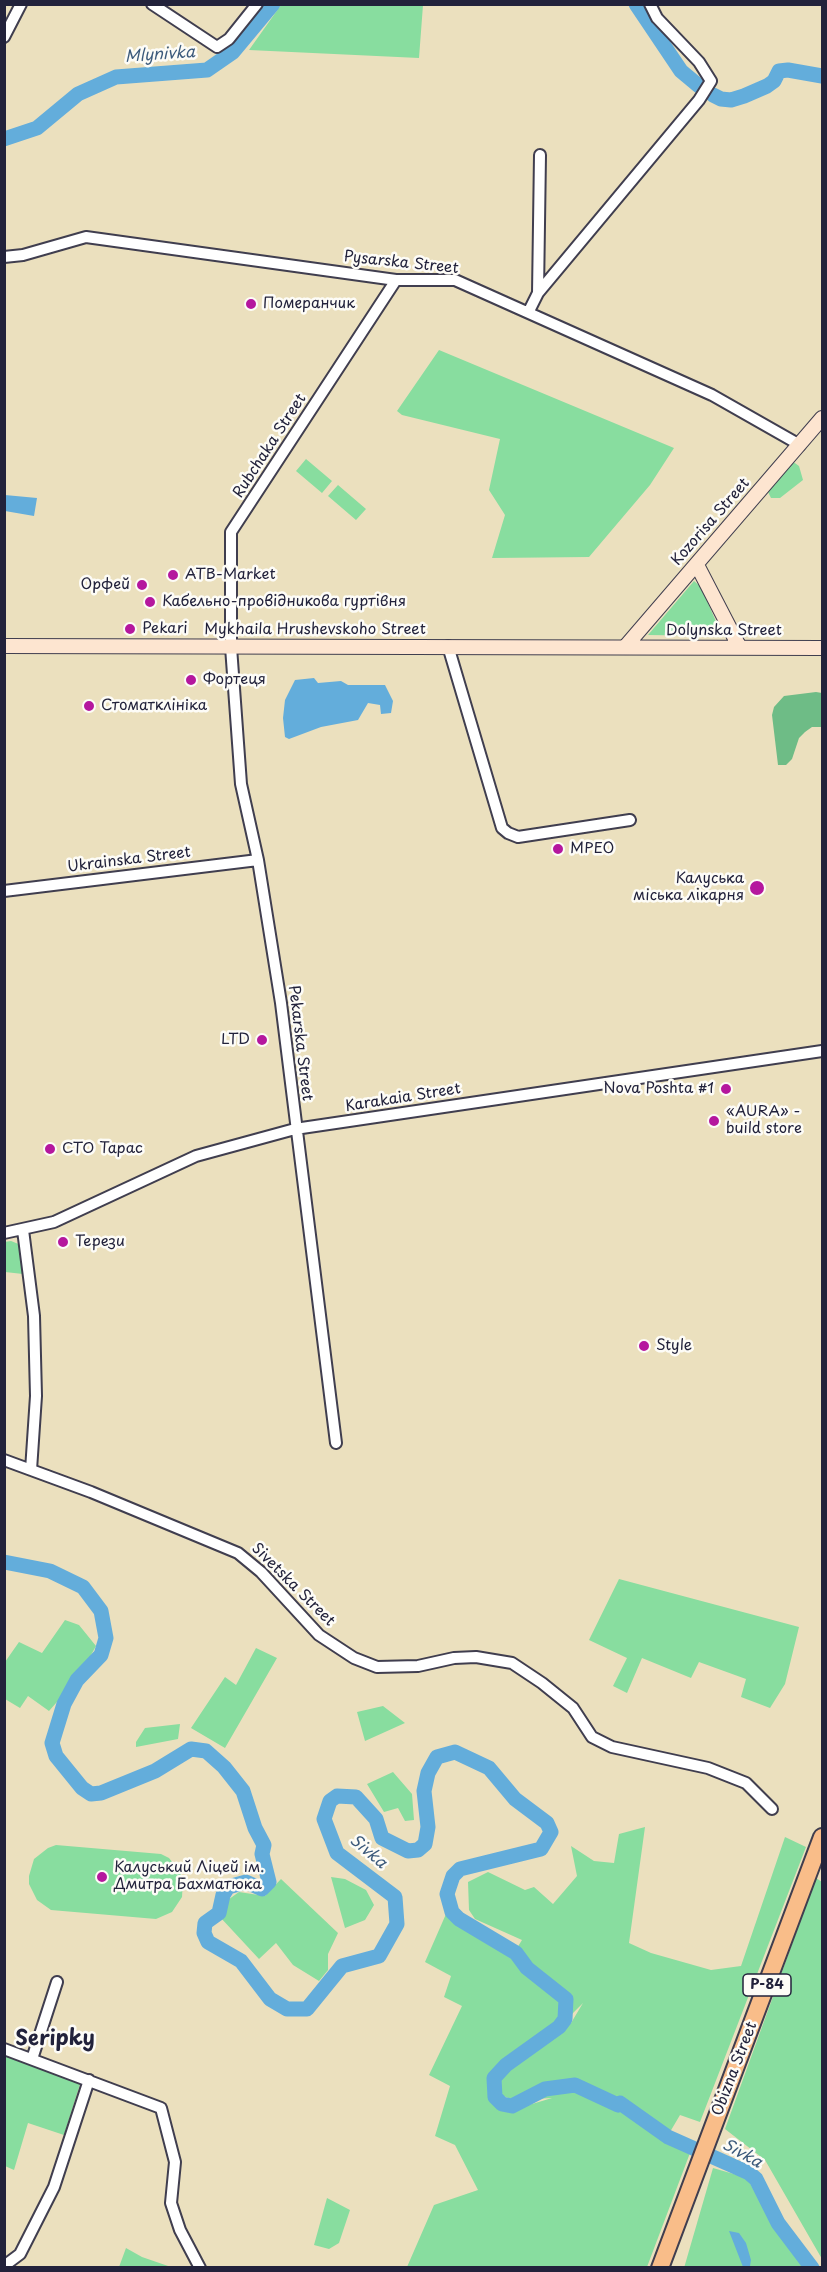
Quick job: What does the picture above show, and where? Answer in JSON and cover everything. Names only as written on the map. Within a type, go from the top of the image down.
[{"type":"main road","name":"Kozorisa Street","points":[[625,647],[822,418]]},
{"type":"main road","points":[[697,565],[740,648]]},
{"type":"main road","name":"Mykhaila Hrushevskoho Street","points":[[4,646],[625,647]]},
{"type":"main road","name":"Dolynska Street","points":[[625,647],[822,648]]},
{"type":"main road","name":"Obizna Street","points":[[660,2268],[822,1837]]},
{"type":"street","points":[[4,37],[21,4]]},
{"type":"street","points":[[152,4],[217,47],[229,39],[257,4]]},
{"type":"street","points":[[529,311],[538,293],[699,100],[711,81],[699,62],[657,18],[650,4]]},
{"type":"street","points":[[538,293],[540,155]]},
{"type":"street","name":"Pysarska Street","points":[[4,257],[23,255],[86,237],[396,280],[455,280],[529,311],[712,395],[800,445]]},
{"type":"street","name":"Rubchaka Street","points":[[231,647],[231,532],[396,280]]},
{"type":"street","points":[[448,646],[502,828],[508,834],[518,837],[630,820]]},
{"type":"street","name":"Pekarska Street","points":[[231,647],[241,784],[258,860],[281,1003],[336,1443]]},
{"type":"street","name":"Ukrainska Street","points":[[4,891],[258,860]]},
{"type":"street","name":"Karakaia Street","points":[[4,1233],[54,1222],[196,1156],[295,1129],[822,1051]]},
{"type":"street","points":[[23,1230],[34,1316],[36,1396],[31,1470]]},
{"type":"street","name":"Sivetska Street","points":[[4,1460],[91,1492],[238,1553],[261,1572],[319,1635],[354,1658],[377,1667],[417,1666],[454,1658],[476,1657],[512,1663],[573,1708],[592,1737],[612,1747],[708,1768],[746,1783],[772,1809]]},
{"type":"street","points":[[32,2059],[57,1982]]},
{"type":"street","points":[[4,2049],[161,2108],[175,2162],[171,2204],[180,2230],[200,2268]]},
{"type":"street","points":[[4,2266],[20,2254],[54,2187],[89,2080]]},
{"type":"green space","points":[[281,5],[423,5],[419,58],[249,50]]},
{"type":"green space","points":[[439,350],[674,448],[650,485],[589,557],[492,558],[505,515],[489,490],[500,439],[402,415],[397,411]]},
{"type":"green space","points":[[306,459],[332,481],[322,493],[296,471]]},
{"type":"green space","points":[[792,461],[799,466],[803,480],[780,498],[771,498],[767,490]]},
{"type":"green space","points":[[338,485],[366,509],[356,520],[328,496]]},
{"type":"green space","points":[[694,581],[701,587],[721,633],[720,636],[648,635]]},
{"type":"green space","points":[[822,693],[822,727],[812,727],[805,732],[799,738],[792,759],[786,765],[778,765],[772,715],[774,707],[784,696]]},
{"type":"green space","points":[[11,1241],[21,1245],[23,1274],[5,1272],[4,1242]]},
{"type":"green space","points":[[619,1579],[799,1627],[785,1684],[770,1708],[741,1697],[746,1679],[699,1662],[691,1678],[642,1658],[627,1693],[613,1686],[627,1658],[589,1640]]},
{"type":"green space","points":[[65,1620],[79,1625],[96,1646],[64,1694],[49,1711],[28,1696],[20,1708],[5,1699],[5,1662],[19,1642],[42,1653]]},
{"type":"green space","points":[[256,1648],[277,1658],[225,1748],[191,1728],[225,1677],[236,1685]]},
{"type":"green space","points":[[383,1706],[405,1723],[365,1741],[357,1712]]},
{"type":"green space","points":[[180,1724],[178,1739],[136,1747],[136,1742],[145,1728]]},
{"type":"green space","points":[[393,1772],[412,1794],[414,1820],[405,1821],[398,1808],[384,1812],[367,1784]]},
{"type":"green space","points":[[645,1827],[629,1943],[651,1953],[711,1970],[741,1966],[785,1837],[806,1847],[700,2122],[680,2115],[670,2132],[637,2109],[632,2116],[664,2140],[690,2153],[647,2267],[407,2267],[434,2205],[478,2190],[455,2145],[435,2136],[450,2086],[429,2075],[462,2006],[444,1997],[451,1976],[425,1962],[446,1914],[512,1955],[524,1970],[561,2001],[559,2019],[491,2074],[489,2099],[512,2110],[552,2098],[513,2100],[501,2095],[498,2080],[571,2023],[583,2003],[572,2014],[569,2000],[530,1965],[517,1948],[522,1940],[475,1919],[469,1910],[468,1882],[488,1872],[525,1890],[534,1887],[553,1904],[577,1876],[571,1846],[594,1861],[614,1863],[619,1834]]},
{"type":"green space","points":[[56,1845],[161,1854],[169,1858],[180,1872],[183,1880],[182,1897],[172,1912],[156,1919],[51,1910],[37,1900],[29,1884],[29,1876],[34,1859]]},
{"type":"green space","points":[[331,1877],[345,1879],[366,1890],[374,1905],[365,1920],[345,1928]]},
{"type":"green space","points":[[816,1878],[822,1882],[822,2259],[765,2160],[725,2129]]},
{"type":"green space","points":[[281,1879],[338,1933],[328,1954],[328,1970],[319,1981],[293,1965],[276,1943],[259,1959],[220,1917],[225,1902],[239,1892],[265,1896]]},
{"type":"green space","points":[[4,2053],[81,2081],[64,2135],[28,2123],[14,2170],[5,2166]]},
{"type":"green space","points":[[713,2168],[744,2177],[750,2183],[773,2226],[805,2267],[684,2268]]},
{"type":"green space","points":[[327,2198],[350,2210],[339,2243],[329,2249],[314,2245]]},
{"type":"green space","points":[[126,2248],[142,2257],[171,2267],[119,2267]]},
{"type":"water","points":[[5,495],[37,498],[34,516],[5,511]]},
{"type":"water","points":[[314,678],[318,683],[341,681],[348,685],[385,685],[393,701],[391,713],[381,714],[380,705],[368,703],[358,720],[321,727],[289,739],[285,737],[283,718],[285,700],[295,680]]},
{"type":"water","points":[[729,2231],[739,2233],[746,2243],[751,2260],[750,2266],[754,2267],[743,2267]]},
{"type":"waterway","name":"Mlynivka","points":[[4,139],[37,128],[78,94],[116,77],[207,70],[233,52],[273,4]]},
{"type":"waterway","name":"Mlynivka","points":[[636,4],[681,71],[699,86]]},
{"type":"waterway","name":"Mlynivka","points":[[713,95],[731,100],[744,96],[767,86],[774,81],[779,71],[788,70],[822,76]]},
{"type":"waterway","name":"Sivka","points":[[4,1562],[50,1571],[83,1587],[101,1611],[106,1638],[101,1655],[77,1680],[64,1704],[52,1743],[56,1756],[82,1788],[91,1794],[101,1793],[155,1771],[191,1749],[206,1751],[224,1767],[243,1791],[255,1828],[264,1845],[262,1854],[269,1882],[262,1889],[246,1882],[228,1887],[223,1895],[219,1913],[205,1923],[204,1933],[208,1942],[241,1961],[270,1999],[287,2009],[307,2009],[342,1966],[379,1956],[397,1924],[395,1897],[337,1853],[324,1819],[330,1801],[337,1796],[356,1797],[376,1819],[382,1838],[408,1851],[418,1850],[425,1844],[428,1827],[424,1791],[428,1773],[437,1757],[455,1752],[489,1768],[515,1799],[547,1823],[551,1832],[541,1849],[460,1869],[453,1876],[447,1894],[452,1912],[459,1919],[516,1953],[527,1968],[566,1999],[565,2019],[559,2027],[506,2065],[494,2078],[495,2097],[502,2104],[512,2106],[545,2089],[575,2085],[618,2105],[620,2103],[668,2137],[749,2173],[756,2179],[778,2223],[812,2268]]},
{"type":"place","name":"Померанчик","points":[[251,304]]},
{"type":"place","name":"ATB-Market","points":[[173,575]]},
{"type":"place","name":"Орфей","points":[[142,585]]},
{"type":"place","name":"Кабельно-провідникова гуртівня","points":[[150,602]]},
{"type":"place","name":"Pekari","points":[[130,629]]},
{"type":"place","name":"Фортеця","points":[[191,680]]},
{"type":"place","name":"Стоматклініка","points":[[89,706]]},
{"type":"place","name":"МРЕО","points":[[558,849]]},
{"type":"place","name":"Калуська міська лікарня","points":[[757,888]]},
{"type":"place","name":"LTD","points":[[262,1040]]},
{"type":"place","name":"Nova Poshta #1","points":[[726,1089]]},
{"type":"place","name":"«AURA» - build store","points":[[714,1121]]},
{"type":"place","name":"СТО Тарас","points":[[50,1149]]},
{"type":"place","name":"Терези","points":[[63,1242]]},
{"type":"place","name":"Style","points":[[644,1346]]},
{"type":"place","name":"Калуський Ліцей ім. Дмитра Бахматюка","points":[[102,1877]]},
{"type":"district","name":"Seripky","points":[[55,2039]]}]
